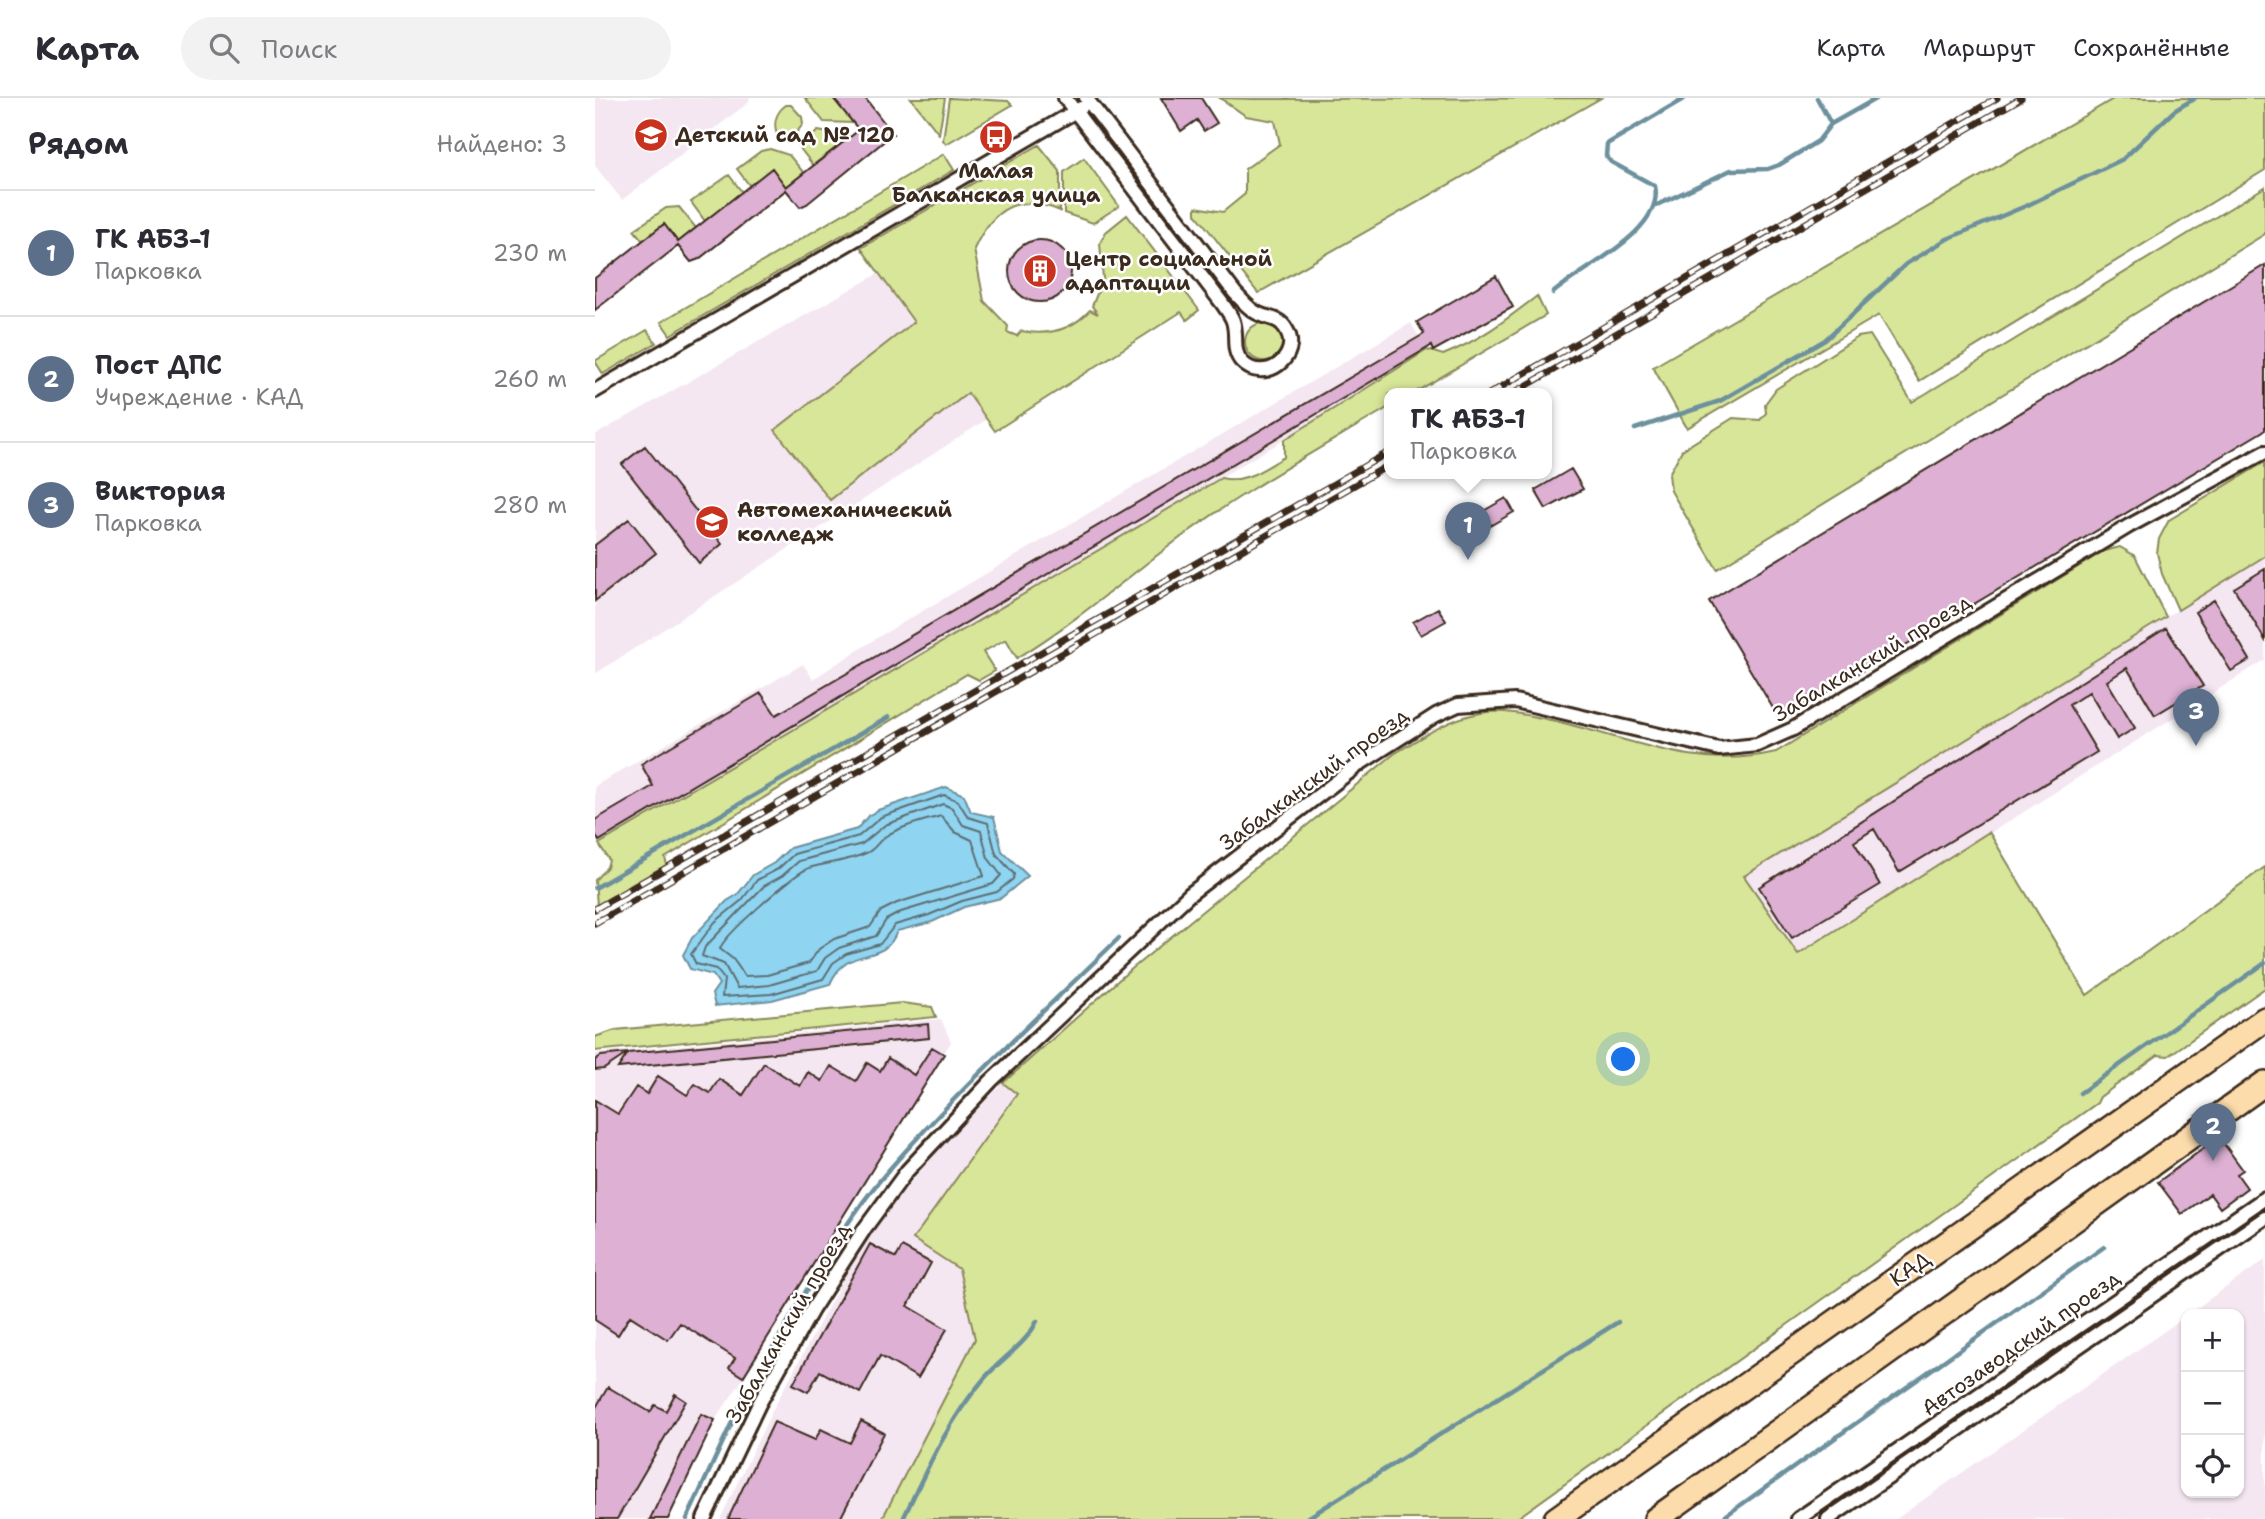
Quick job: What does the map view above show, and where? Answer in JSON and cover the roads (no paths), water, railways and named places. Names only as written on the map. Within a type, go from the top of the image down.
[{"type":"highway","name":"КАД","points":[[1556,1519],[2265,1019]]},
{"type":"highway","points":[[1656,1519],[2265,1083]]},
{"type":"street","points":[[595,391],[1076,111],[1090,99],[1235,293],[1260,315],[1273,317],[1286,329],[1290,346],[1283,362],[1277,367],[1269,370],[1253,369],[1240,359],[1234,344],[1233,321],[1222,303],[1076,111],[1065,98]]},
{"type":"street","name":"Забалканский проезд","points":[[704,1519],[759,1404],[812,1310],[865,1228],[940,1133],[991,1081],[1190,894],[1361,763],[1436,715],[1458,705],[1485,702],[1515,701],[1687,744],[1719,749],[1757,745],[1793,729],[2129,526],[2265,452]]},
{"type":"street","name":"Автозаводский проезд","points":[[1798,1519],[2265,1198]]},
{"type":"street","name":"Автозаводский проезд","points":[[1828,1519],[2265,1219]]},
{"type":"water","points":[[946,787],[964,795],[971,812],[994,817],[1002,851],[1028,876],[1001,898],[964,907],[932,922],[897,931],[884,949],[846,963],[830,984],[772,1000],[715,1006],[712,994],[719,984],[713,975],[690,969],[683,955],[692,938],[727,901],[737,895],[753,875],[774,863],[790,848],[857,829],[868,816],[878,810]]},
{"type":"waterway","points":[[1553,293],[1635,233],[1655,202],[1655,186],[1611,162],[1606,156],[1607,144],[1685,98]]},
{"type":"waterway","points":[[1817,98],[1831,124]]},
{"type":"waterway","points":[[1655,206],[1731,170],[1768,169],[1779,165],[1818,141],[1831,124],[1877,98]]},
{"type":"waterway","points":[[1635,429],[1720,401],[1825,340],[1906,264],[1947,239],[2028,205],[2123,159],[2174,111],[2195,98]]},
{"type":"waterway","points":[[595,888],[889,717]]},
{"type":"waterway","points":[[766,1359],[838,1239],[887,1172],[971,1082],[1119,938]]},
{"type":"waterway","points":[[2080,1093],[2265,963]]},
{"type":"waterway","points":[[1721,1519],[2104,1247]]},
{"type":"waterway","points":[[903,1519],[959,1412],[990,1372],[1020,1345],[1037,1321]]},
{"type":"waterway","points":[[1306,1519],[1618,1322]]},
{"type":"waterway","points":[[687,1519],[747,1390]]},
{"type":"railway","points":[[1499,388],[1997,98]]},
{"type":"railway","points":[[1522,388],[2021,98]]},
{"type":"railway","points":[[595,909],[1384,455]]},
{"type":"railway","points":[[595,923],[1384,468]]},
{"type":"place","name":"Детский сад № 120","points":[[651,135]]},
{"type":"place","name":"Малая Балканская улица","points":[[996,137]]},
{"type":"place","name":"Центр социальной адаптации","points":[[1040,271]]},
{"type":"place","name":"Автомеханический колледж","points":[[712,522]]},
{"type":"place","name":"ГК АБЗ-1","points":[[1468,560]]},
{"type":"place","name":"Виктория","points":[[2196,746]]},
{"type":"place","name":"Пост ДПС","points":[[2213,1161]]}]
